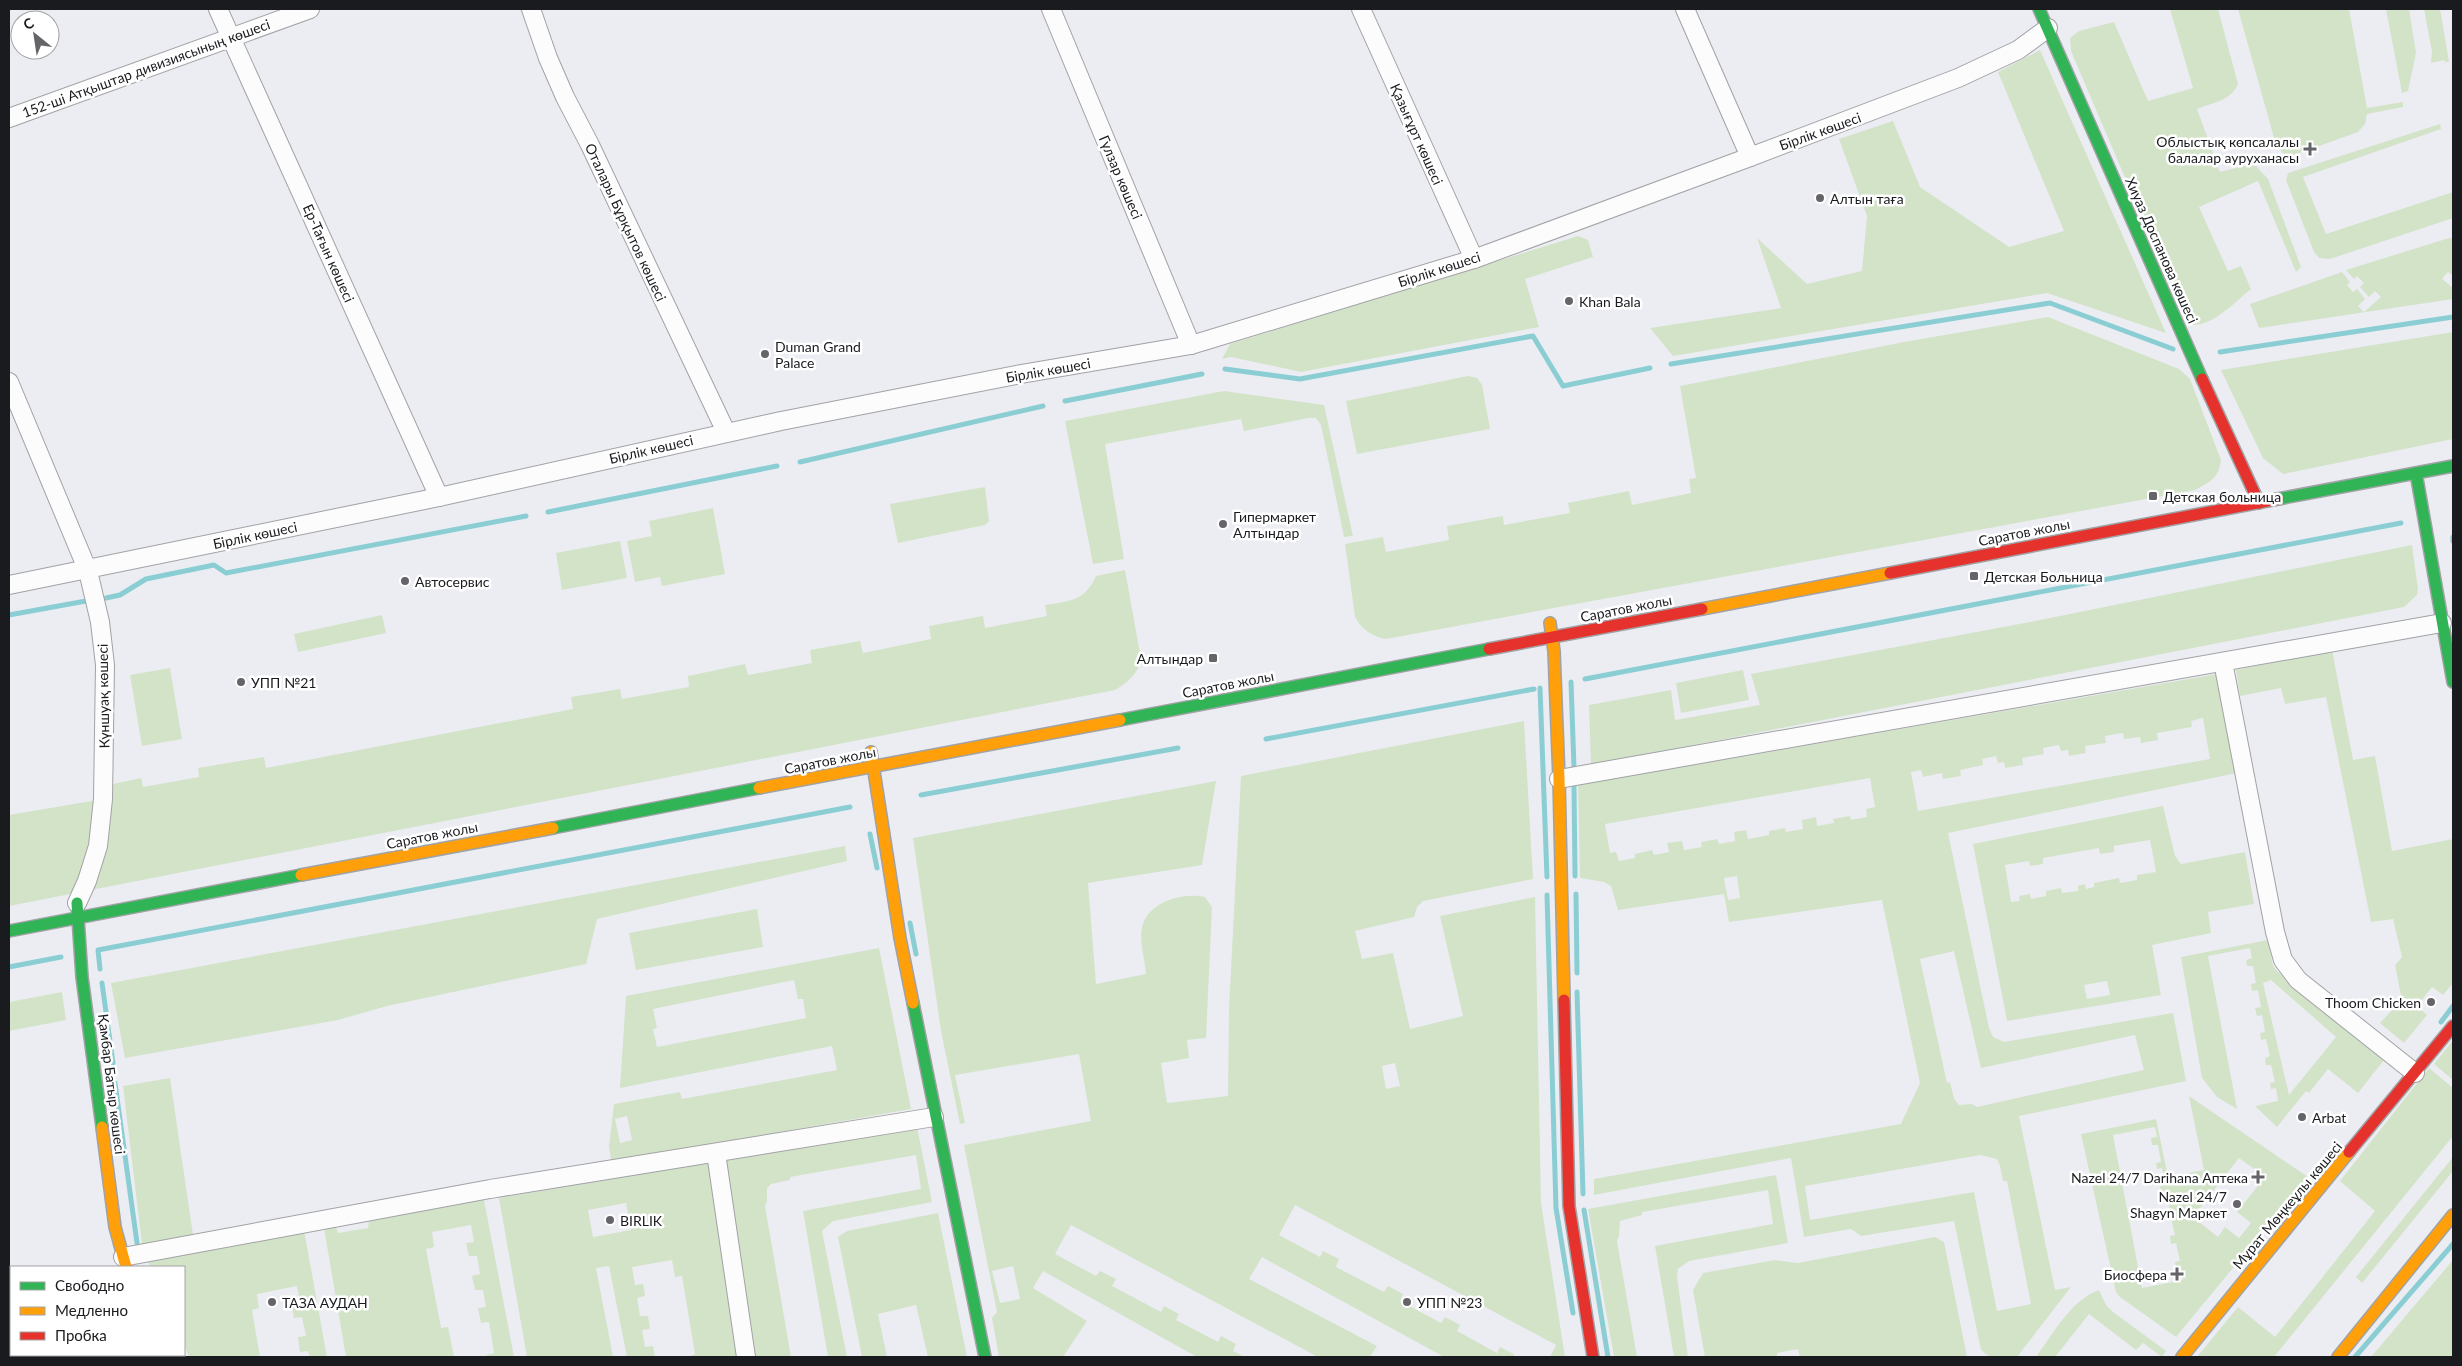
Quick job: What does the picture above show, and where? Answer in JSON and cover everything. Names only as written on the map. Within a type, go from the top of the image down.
[{"type":"main road","name":"Хиуаз Доспанова көшесі","points":[[2039,9],[2248,490],[2259,503]]},
{"type":"main road","name":"Саратов жолы","points":[[9,931],[78,906],[873,767],[2453,466]]},
{"type":"main road","points":[[2416,473],[2453,682]]},
{"type":"main road","points":[[2248,490],[2268,486]]},
{"type":"main road","points":[[1550,623],[1553,637],[1559,779],[1569,1206],[1593,1357]]},
{"type":"main road","points":[[871,752],[900,938],[934,1116],[985,1357]]},
{"type":"main road","name":"Қамбар Батыр көшесі","points":[[78,906],[82,977],[114,1218],[124,1262]]},
{"type":"main road","name":"Мұрат Мөңкеұлы көшесі","points":[[2182,1357],[2453,1026]]},
{"type":"main road","points":[[2338,1357],[2453,1215]]},
{"type":"street","name":"Ер-Тағын көшесі","points":[[218,9],[439,497]]},
{"type":"street","name":"152-ші Атқыштар дивизиясының көшесі","points":[[9,118],[310,9]]},
{"type":"street","name":"Оталары Бұрқытов көшесі","points":[[531,9],[548,58],[565,98],[590,145],[726,432]]},
{"type":"street","name":"Гүлзар көшесі","points":[[1051,9],[1191,344]]},
{"type":"street","name":"Қазығұрт көшесі","points":[[1361,9],[1474,259]]},
{"type":"street","points":[[1685,9],[1750,156]]},
{"type":"street","name":"Бірлік көшесі","points":[[9,586],[439,497],[726,432],[1021,374],[1191,344],[1474,259],[1965,75],[2018,50],[2048,28]]},
{"type":"street","name":"Күншуақ көшесі","points":[[9,382],[88,571],[100,622],[105,665],[103,799],[98,846],[78,906]]},
{"type":"street","points":[[1559,779],[2442,623]]},
{"type":"street","points":[[2223,662],[2275,932],[2283,960],[2298,980],[2415,1074]]},
{"type":"street","points":[[124,1262],[490,1190],[934,1116]]},
{"type":"street","points":[[716,1153],[746,1357]]},
{"type":"green space","points":[[2170,9],[2218,9],[2238,84],[2235,90],[2226,98],[2197,109],[2220,172],[2252,164],[2268,179],[2301,267],[2296,272],[2258,181],[2199,207],[2228,271],[2241,266],[2251,289],[2208,322],[2192,325],[2181,309],[2071,51],[2070,38],[2079,31],[2114,22],[2148,101],[2193,88]]},
{"type":"green space","points":[[2238,9],[2349,9],[2367,108],[2403,102],[2403,107],[2367,114],[2365,124],[2358,132],[2294,155],[2284,154],[2276,145]]},
{"type":"green space","points":[[2386,9],[2409,9],[2416,53],[2408,91],[2402,93]]},
{"type":"green space","points":[[2424,9],[2440,9],[2449,62],[2444,60],[2431,63],[2432,52]]},
{"type":"green space","points":[[2040,50],[2166,333],[2047,293],[1673,356],[1650,328],[1781,308],[1757,238],[1807,284],[1862,271],[1867,216],[1839,139],[1893,121],[1920,187],[2009,247],[2064,231],[1998,72]]},
{"type":"green space","points":[[2440,124],[2441,129],[2303,177],[2326,234],[2453,192],[2453,218],[2330,259],[2319,258],[2314,252],[2286,180],[2288,173]]},
{"type":"green space","points":[[1578,236],[1588,240],[1593,257],[1525,279],[1539,327],[1301,372],[1231,357],[1222,359],[1230,344]]},
{"type":"green space","points":[[2449,238],[2453,239],[2453,273],[2452,275],[2448,272],[2442,279],[2453,288],[2453,299],[2259,328],[2250,304],[2342,272],[2350,282],[2347,285],[2353,292],[2357,289],[2365,299],[2358,306],[2364,312],[2381,297],[2375,291],[2369,297],[2360,287],[2364,283],[2357,276],[2354,279],[2346,270]]},
{"type":"green space","points":[[2048,317],[2179,369],[2190,379],[2221,460],[2218,471],[2213,479],[2195,490],[1386,639],[1368,632],[1355,617],[1345,544],[1383,537],[1386,552],[1449,540],[1447,526],[1503,516],[1504,525],[1570,513],[1568,503],[1629,491],[1632,505],[1691,493],[1689,479],[1696,478],[1680,386],[1904,342]]},
{"type":"green space","points":[[2453,332],[2453,439],[2283,474],[2263,458],[2221,370]]},
{"type":"green space","points":[[1468,376],[1477,378],[1482,385],[1490,429],[1357,454],[1346,401]]},
{"type":"green space","points":[[1224,391],[1324,405],[1353,536],[1344,537],[1321,425],[1316,418],[1244,431],[1241,419],[1105,444],[1124,559],[1093,564],[1065,421]]},
{"type":"green space","points":[[985,487],[989,521],[985,525],[898,543],[890,504]]},
{"type":"green space","points":[[713,508],[725,574],[662,586],[660,577],[635,582],[627,541],[652,536],[649,521]]},
{"type":"green space","points":[[620,541],[627,578],[562,590],[556,553]]},
{"type":"green space","points":[[2412,545],[2418,589],[2417,595],[2404,607],[1591,765],[1589,705],[1671,690],[1675,720],[1760,705],[1751,674],[2035,621]]},
{"type":"green space","points":[[1125,570],[1141,659],[1138,669],[1132,677],[1115,690],[9,906],[9,815],[103,799],[104,786],[141,778],[143,787],[199,777],[198,768],[264,757],[266,768],[573,709],[571,697],[620,689],[622,699],[689,687],[688,676],[745,664],[748,675],[812,663],[810,650],[860,641],[863,653],[931,639],[929,626],[983,616],[985,628],[1047,616],[1045,605],[1069,601],[1082,595],[1087,591],[1096,576]]},
{"type":"green space","points":[[382,615],[386,633],[298,652],[294,634]]},
{"type":"green space","points":[[2332,650],[2353,760],[2375,756],[2392,851],[2453,839],[2453,983],[2443,995],[2432,987],[2417,1006],[2427,1015],[2404,1043],[2380,1023],[2392,1010],[2403,1006],[2395,965],[2402,957],[2393,919],[2371,922],[2326,697],[2285,704],[2281,688],[2240,696],[2236,670]]},
{"type":"green space","points":[[170,668],[182,739],[142,746],[130,675]]},
{"type":"green space","points":[[1743,670],[1749,700],[1681,713],[1676,683]]},
{"type":"green space","points":[[2217,674],[2237,773],[1948,833],[1989,1028],[1993,1037],[2004,1042],[2173,1013],[2186,1081],[2019,1116],[2055,1290],[2071,1287],[2017,1357],[1990,1357],[1981,1350],[1954,1221],[1861,1236],[1851,1229],[1804,1237],[1791,1158],[1594,1195],[1594,1179],[1901,1124],[1920,1083],[1882,900],[1729,922],[1724,894],[1618,910],[1611,886],[1604,882],[1580,878],[1578,785]],"holes":[[[2203,718],[2210,759],[1918,811],[1911,772],[1921,770],[1923,777],[1942,773],[1943,779],[1961,776],[1960,770],[1983,765],[1982,759],[1996,756],[1998,763],[2004,762],[2005,768],[2023,765],[2022,758],[2044,754],[2043,748],[2059,745],[2061,751],[2068,750],[2069,756],[2086,753],[2085,746],[2106,743],[2105,736],[2123,733],[2124,739],[2140,737],[2141,743],[2158,740],[2157,733],[2192,727],[2191,721]],[[1870,778],[1875,807],[1866,809],[1867,817],[1851,820],[1850,816],[1833,819],[1834,823],[1817,826],[1816,817],[1802,820],[1803,829],[1786,832],[1785,828],[1769,831],[1769,835],[1748,839],[1746,830],[1734,832],[1735,841],[1719,844],[1717,839],[1701,842],[1702,847],[1684,850],[1682,841],[1667,843],[1669,852],[1654,855],[1652,850],[1635,854],[1635,858],[1619,861],[1616,852],[1610,853],[1605,824]],[[1737,876],[1740,898],[1728,900],[1724,878]],[[1954,951],[1981,1068],[2135,1035],[2144,1070],[1977,1107],[1972,1104],[1959,1105],[1954,1099],[1950,1082],[1947,1083],[1920,959]],[[1980,1155],[1997,1159],[2003,1181],[2007,1181],[2031,1304],[1997,1311],[1974,1192],[1810,1220],[1805,1186]]]},
{"type":"green space","points":[[1524,721],[1533,879],[1423,901],[1417,907],[1414,917],[1355,931],[1362,959],[1393,953],[1410,1029],[1463,1016],[1440,916],[1535,897],[1541,1203],[1565,1357],[1550,1357],[1556,1345],[1295,1205],[1279,1235],[1320,1257],[1323,1251],[1339,1259],[1336,1267],[1384,1292],[1388,1286],[1403,1294],[1400,1301],[1441,1323],[1445,1317],[1460,1325],[1457,1331],[1497,1353],[1500,1347],[1514,1354],[1513,1357],[1444,1357],[1262,1257],[1249,1279],[1377,1346],[1370,1357],[1318,1357],[1071,1225],[1055,1254],[1096,1276],[1100,1271],[1116,1279],[1112,1286],[1161,1312],[1164,1306],[1179,1314],[1176,1320],[1218,1342],[1221,1336],[1236,1344],[1233,1351],[1245,1357],[1197,1357],[1043,1271],[1033,1288],[1087,1321],[1063,1357],[999,1357],[992,1318],[997,1312],[964,1145],[1091,1121],[1079,1054],[955,1075],[965,1123],[960,1124],[941,1031],[913,838],[1216,781],[1202,865],[1088,883],[1096,984],[1146,974],[1141,933],[1145,919],[1158,905],[1177,898],[1196,896],[1205,897],[1212,907],[1206,1038],[1187,1040],[1189,1058],[1161,1063],[1167,1103],[1228,1096],[1229,1008],[1241,776]],"holes":[[[1395,1063],[1400,1086],[1386,1089],[1382,1066]],[[1013,1266],[1020,1299],[1000,1303],[992,1271]]]},
{"type":"green space","points":[[2163,806],[2175,856],[2181,864],[2245,852],[2254,904],[2208,912],[2211,933],[2152,945],[2161,995],[2007,1021],[1973,844]],"holes":[[[2150,840],[2156,872],[2137,875],[2137,880],[2120,883],[2119,878],[2094,883],[2094,887],[2086,889],[2085,884],[2078,886],[2078,891],[2062,893],[2061,888],[2046,891],[2046,896],[2031,899],[2030,894],[2019,896],[2020,901],[2011,902],[2005,865],[2029,861],[2030,866],[2043,864],[2043,858],[2099,848],[2100,854],[2114,852],[2114,846]],[[2107,981],[2110,995],[2087,999],[2084,985]]]},
{"type":"green space","points":[[845,846],[847,861],[597,919],[586,964],[387,1006],[338,1020],[125,1058],[111,983]]},
{"type":"green space","points":[[757,909],[763,947],[636,970],[629,933]]},
{"type":"green space","points":[[2268,940],[2273,966],[2277,971],[2384,1060],[2358,1093],[2328,1069],[2309,1093],[2306,1091],[2277,1127],[2255,1106],[2278,1101],[2276,1088],[2271,1089],[2270,1083],[2275,1082],[2271,1065],[2266,1065],[2265,1058],[2270,1056],[2266,1039],[2261,1040],[2260,1033],[2265,1032],[2262,1015],[2257,1016],[2255,1008],[2261,1007],[2258,990],[2252,991],[2251,984],[2256,983],[2253,966],[2247,966],[2246,960],[2252,958],[2250,948],[2208,956],[2237,1109],[2217,1097],[2202,1078],[2181,957]],"holes":[[[2271,980],[2336,1037],[2289,1095],[2263,983]]]},
{"type":"green space","points":[[879,948],[911,1109],[615,1161],[611,1159],[609,1147],[614,1104],[680,1092],[682,1099],[837,1070],[832,1046],[620,1088],[626,996]],"holes":[[[794,980],[798,999],[803,999],[806,1018],[657,1047],[653,1029],[657,1028],[653,1009]],[[627,1116],[632,1140],[620,1143],[615,1119]]]},
{"type":"green space","points":[[62,992],[66,1020],[9,1031],[9,1002]]},
{"type":"green space","points":[[2453,1040],[2453,1080],[2434,1064]]},
{"type":"green space","points":[[2429,1068],[2453,1088],[2453,1136],[2274,1357],[2197,1357],[2238,1307],[2275,1337],[2375,1211],[2340,1181]]},
{"type":"green space","points":[[170,1078],[193,1235],[142,1244],[123,1086]]},
{"type":"green space","points":[[2189,1096],[2308,1177],[2176,1337],[2120,1297],[2116,1292],[2081,1134],[2156,1119],[2168,1177],[2204,1170]],"holes":[[[2155,1127],[2157,1137],[2151,1138],[2152,1145],[2158,1145],[2161,1162],[2156,1163],[2157,1169],[2162,1168],[2166,1185],[2160,1186],[2162,1195],[2167,1194],[2170,1211],[2165,1212],[2166,1218],[2171,1218],[2175,1235],[2170,1236],[2171,1244],[2176,1243],[2180,1261],[2175,1262],[2176,1267],[2181,1266],[2183,1280],[2142,1288],[2113,1135]],[[2239,1158],[2265,1177],[2237,1212],[2251,1223],[2239,1238],[2225,1227],[2218,1237],[2193,1217]]]},
{"type":"green space","points":[[917,1127],[932,1202],[833,1221],[822,1231],[847,1357],[828,1357],[803,1211],[921,1189],[916,1155],[790,1177],[790,1180],[771,1184],[767,1188],[765,1206],[791,1357],[756,1357],[726,1160]]},
{"type":"green space","points":[[2453,1157],[2453,1171],[2362,1283],[2356,1277]]},
{"type":"green space","points":[[708,1162],[737,1357],[688,1357],[695,1354],[682,1276],[675,1277],[672,1260],[632,1267],[635,1285],[643,1284],[645,1296],[637,1298],[640,1316],[648,1316],[650,1329],[642,1330],[645,1347],[653,1346],[655,1357],[627,1357],[609,1266],[596,1268],[613,1357],[527,1357],[499,1198]],"holes":[[[626,1203],[631,1230],[593,1237],[588,1210]]]},
{"type":"green space","points":[[1776,1175],[1788,1243],[1689,1261],[1678,1269],[1677,1277],[1688,1357],[1674,1357],[1655,1246],[1773,1224],[1768,1190],[1642,1212],[1642,1215],[1620,1221],[1617,1241],[1637,1357],[1614,1357],[1588,1209]]},
{"type":"green space","points":[[484,1200],[514,1357],[487,1357],[486,1355],[494,1353],[489,1322],[481,1323],[478,1308],[486,1307],[483,1290],[475,1290],[472,1276],[480,1274],[477,1256],[469,1256],[466,1243],[474,1242],[471,1225],[432,1232],[434,1247],[426,1249],[441,1328],[448,1327],[454,1357],[346,1357],[324,1228],[336,1227],[338,1233],[368,1228],[369,1221]]},
{"type":"green space","points":[[938,1213],[967,1357],[928,1357],[916,1305],[878,1314],[887,1357],[862,1357],[838,1237],[847,1231]]},
{"type":"green space","points":[[304,1230],[327,1357],[310,1357],[308,1351],[300,1352],[298,1337],[306,1336],[302,1317],[294,1318],[292,1305],[300,1303],[297,1286],[257,1294],[259,1308],[252,1310],[260,1357],[189,1357],[185,1347],[185,1266],[150,1266],[148,1262]]},
{"type":"green space","points":[[1935,1237],[1944,1242],[1967,1357],[1800,1357],[1798,1349],[1777,1353],[1777,1357],[1705,1357],[1693,1290],[1703,1273],[1775,1260],[1798,1263]]},
{"type":"green space","points":[[2453,1260],[2453,1357],[2371,1357]]},
{"type":"green space","points":[[2099,1290],[2106,1305],[2113,1312],[2166,1351],[2162,1357],[2143,1343],[2136,1350],[2089,1314],[2055,1357],[2036,1357],[2071,1310],[2080,1301]]},
{"type":"waterway","points":[[1671,364],[2050,303],[2173,349]]},
{"type":"waterway","points":[[2220,352],[2453,317]]},
{"type":"waterway","points":[[1225,369],[1300,379],[1533,336],[1563,386],[1650,368]]},
{"type":"waterway","points":[[1065,401],[1202,374]]},
{"type":"waterway","points":[[800,462],[1043,406]]},
{"type":"waterway","points":[[548,512],[777,466]]},
{"type":"waterway","points":[[106,598],[120,595],[146,579],[214,565],[226,573],[526,516]]},
{"type":"waterway","points":[[1585,679],[2401,523]]},
{"type":"waterway","points":[[9,615],[86,601]]},
{"type":"waterway","points":[[1571,682],[1574,768]]},
{"type":"waterway","points":[[1540,688],[1547,877]]},
{"type":"waterway","points":[[1266,739],[1534,689]]},
{"type":"waterway","points":[[921,795],[1178,748]]},
{"type":"waterway","points":[[1574,786],[1575,876]]},
{"type":"waterway","points":[[100,969],[98,950],[850,807]]},
{"type":"waterway","points":[[870,834],[877,868]]},
{"type":"waterway","points":[[1576,894],[1577,973]]},
{"type":"waterway","points":[[1547,895],[1556,1208],[1573,1313]]},
{"type":"waterway","points":[[910,923],[916,954]]},
{"type":"waterway","points":[[9,967],[61,957]]},
{"type":"waterway","points":[[102,983],[113,1063]]},
{"type":"waterway","points":[[1577,992],[1583,1194]]},
{"type":"waterway","points":[[2441,1022],[2453,1006]]},
{"type":"waterway","points":[[115,1083],[137,1243]]},
{"type":"waterway","points":[[1584,1210],[1608,1357]]},
{"type":"waterway","points":[[2355,1357],[2453,1244]]},
{"type":"traffic: fast","points":[[2039,9],[2202,379]]},
{"type":"traffic: fast","points":[[2278,499],[2453,466]]},
{"type":"traffic: fast","points":[[2416,473],[2453,682]]},
{"type":"traffic: fast","points":[[1120,720],[1489,649]]},
{"type":"traffic: fast","points":[[553,828],[759,788]]},
{"type":"traffic: fast","points":[[9,931],[301,875]]},
{"type":"traffic: fast","points":[[77,903],[82,977],[102,1127]]},
{"type":"traffic: fast","points":[[913,1003],[985,1357]]},
{"type":"traffic: slow","points":[[1702,609],[1890,573]]},
{"type":"traffic: slow","points":[[1550,623],[1554,651],[1559,779],[1564,1000]]},
{"type":"traffic: slow","points":[[759,788],[1120,720]]},
{"type":"traffic: slow","points":[[871,752],[900,938],[913,1003]]},
{"type":"traffic: slow","points":[[301,875],[553,828]]},
{"type":"traffic: slow","points":[[102,1127],[115,1227],[126,1266]]},
{"type":"traffic: slow","points":[[2182,1357],[2349,1152]]},
{"type":"traffic: slow","points":[[2338,1357],[2453,1215]]},
{"type":"traffic: jam","points":[[2202,379],[2259,503]]},
{"type":"traffic: jam","points":[[1890,573],[2278,499]]},
{"type":"traffic: jam","points":[[1489,649],[1702,609]]},
{"type":"traffic: jam","points":[[1564,1000],[1569,1206],[1593,1357]]},
{"type":"traffic: jam","points":[[2349,1152],[2453,1026]]},
{"type":"place","name":"Облыстық көпсалалы балалар ауруханасы","points":[[2310,149]]},
{"type":"place","name":"Алтын таға","points":[[1820,198]]},
{"type":"place","name":"Khan Bala","points":[[1569,301]]},
{"type":"place","name":"Duman Grand Palace","points":[[765,354]]},
{"type":"place","name":"Детская больница","points":[[2153,496]]},
{"type":"place","name":"Гипермаркет Алтындар","points":[[1223,524]]},
{"type":"place","name":"Детская Больница","points":[[1974,576]]},
{"type":"place","name":"Автосервис","points":[[405,581]]},
{"type":"place","name":"Алтындар","points":[[1213,658]]},
{"type":"place","name":"УПП №21","points":[[241,682]]},
{"type":"place","name":"Thoom Chicken","points":[[2431,1002]]},
{"type":"place","name":"Arbat","points":[[2302,1117]]},
{"type":"place","name":"Nazel 24/7 Darihana Аптека","points":[[2258,1177]]},
{"type":"place","name":"Nazel 24/7 Shagyn Маркет","points":[[2237,1204]]},
{"type":"place","name":"BIRLIK","points":[[610,1220]]},
{"type":"place","name":"Биосфера","points":[[2177,1274]]},
{"type":"place","name":"ТАЗА АУДАН","points":[[272,1302]]},
{"type":"place","name":"УПП №23","points":[[1407,1302]]}]
